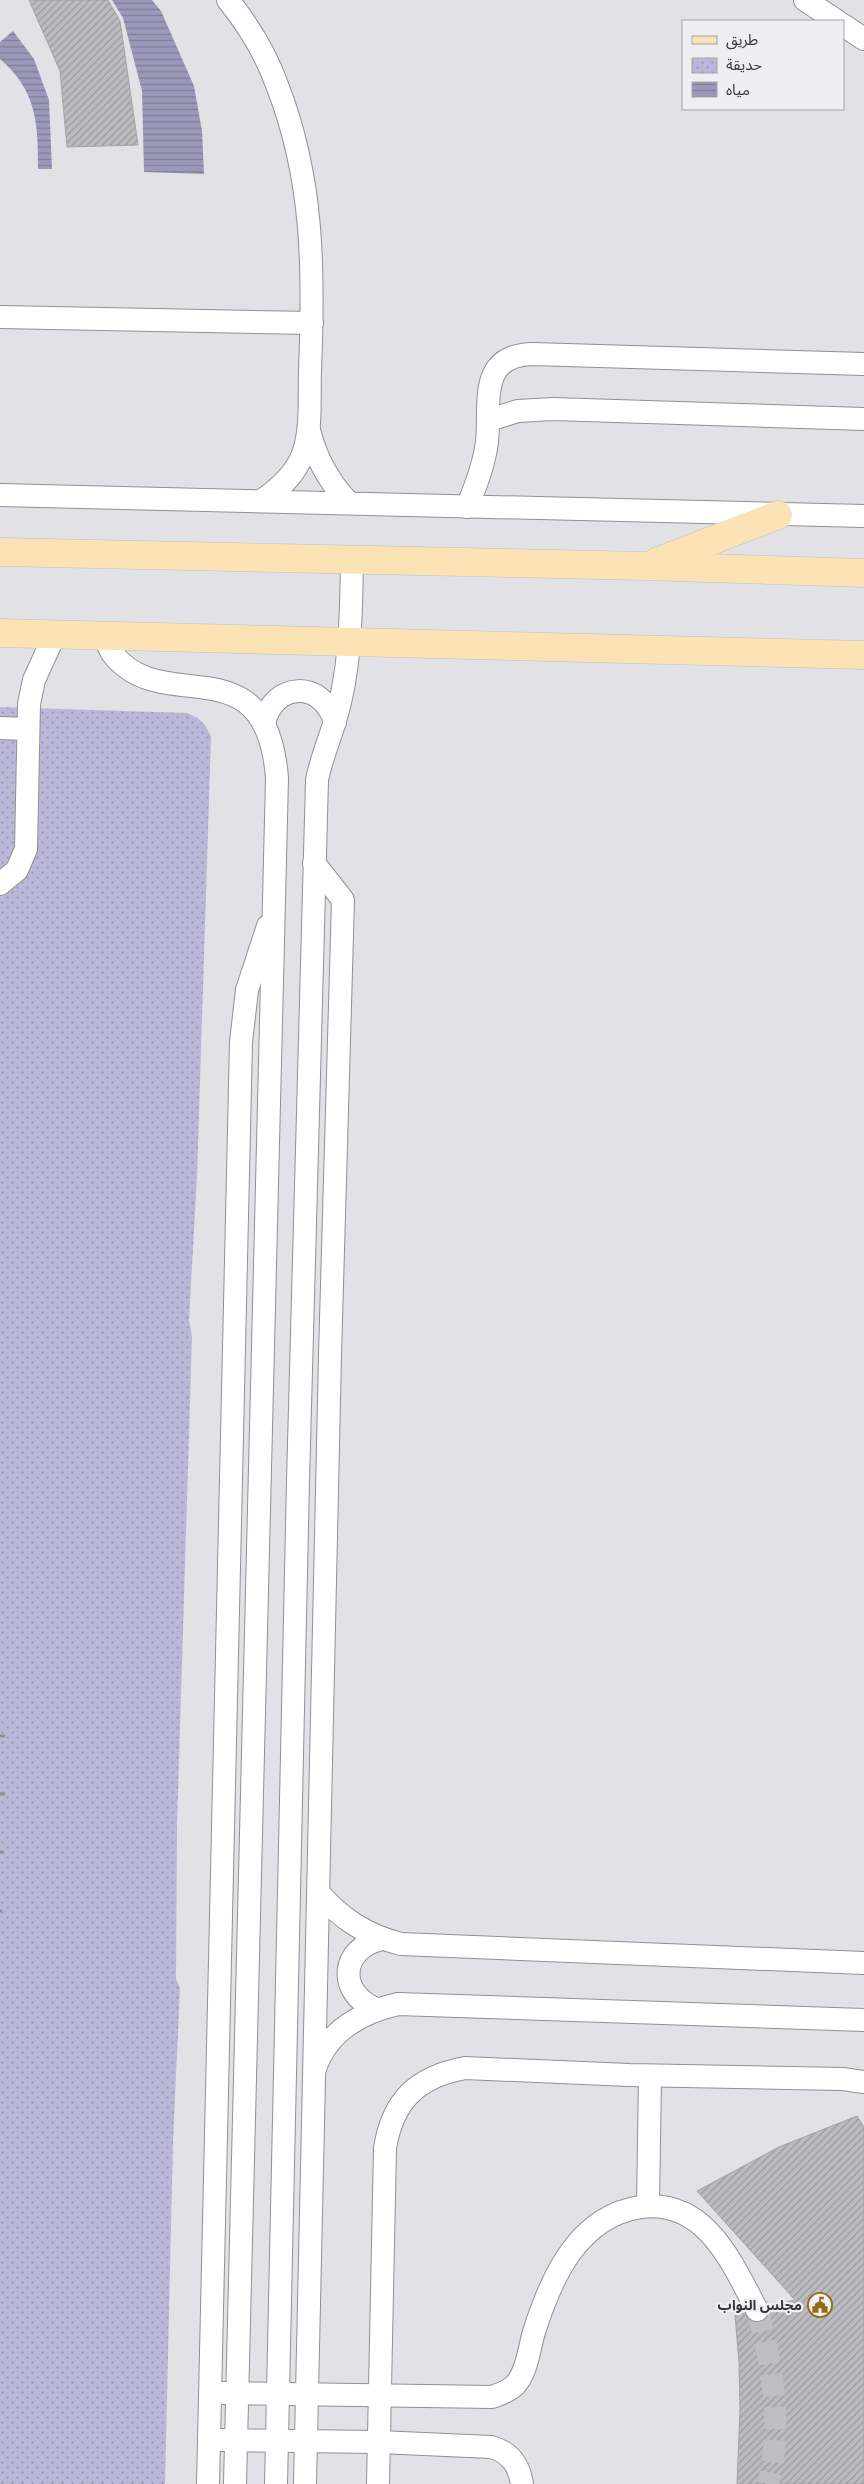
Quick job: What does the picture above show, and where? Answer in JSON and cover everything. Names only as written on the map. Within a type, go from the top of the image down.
[{"type":"main road","points":[[645,566],[778,514]]},
{"type":"main road","points":[[0,552],[645,566],[864,573]]},
{"type":"main road","points":[[0,633],[350,641],[860,658]]},
{"type":"street","points":[[228,0],[247,24],[277,84],[296,148],[309,207],[312,323],[307,440],[298,465],[282,485],[261,501]]},
{"type":"street","points":[[805,0],[836,20]]},
{"type":"street","points":[[844,26],[864,39]]},
{"type":"street","points":[[0,317],[312,323]]},
{"type":"street","points":[[467,507],[483,464],[489,420],[488,386],[503,363],[522,354],[864,364]]},
{"type":"street","points":[[489,420],[518,411],[553,409],[864,419]]},
{"type":"street","points":[[308,427],[318,461],[337,490],[349,503]]},
{"type":"street","points":[[0,495],[864,516]]},
{"type":"street","points":[[276,2484],[298,1481],[317,780],[321,760],[335,722],[350,641],[352,561]]},
{"type":"street","points":[[0,884],[17,870],[26,849],[27,729],[34,680],[55,634]]},
{"type":"street","points":[[104,636],[112,653],[127,666],[145,676],[164,682],[205,686],[225,691],[243,700],[264,724],[275,752],[277,778],[235,2484]]},
{"type":"street","points":[[264,724],[266,715],[276,700],[284,694],[302,691],[320,697],[327,703],[335,722]]},
{"type":"street","points":[[0,728],[27,729]]},
{"type":"street","points":[[305,2484],[343,900],[314,863]]},
{"type":"street","points":[[208,2484],[242,1016],[250,981],[265,934],[274,914]]},
{"type":"street","points":[[298,1481],[327,1512]]},
{"type":"street","points":[[318,1892],[346,1920],[382,1939],[418,1946],[864,1962]]},
{"type":"street","points":[[376,2009],[365,2004],[355,1995],[350,1984],[348,1972],[352,1959],[359,1949],[370,1942],[382,1939]]},
{"type":"street","points":[[314,2074],[328,2044],[342,2029],[358,2017],[376,2009],[398,2004],[864,2020]]},
{"type":"street","points":[[378,2484],[385,2148],[394,2115],[410,2093],[432,2077],[465,2068],[650,2076],[843,2079],[864,2082]]},
{"type":"street","points":[[648,2206],[650,2076]]},
{"type":"street","points":[[210,2393],[278,2392],[492,2397],[504,2393],[515,2385],[522,2374],[546,2302],[575,2245],[589,2229],[607,2217],[627,2209],[648,2206],[672,2210],[693,2218],[712,2233],[726,2252],[757,2310]]},
{"type":"street","points":[[209,2441],[379,2442],[491,2447],[501,2450],[513,2459],[520,2473],[522,2484]]},
{"type":"path","points":[[0,1736],[6,1736]]},
{"type":"path","points":[[0,1794],[5,1794]]},
{"type":"green space","points":[[0,707],[187,713],[202,722],[211,737],[197,1176],[189,1320],[192,1337],[177,1825],[176,1979],[180,1988],[173,2141],[165,2484],[0,2484]]},
{"type":"water","points":[[112,0],[152,0],[161,11],[194,86],[202,131],[204,174],[144,172],[142,91],[123,18]]},
{"type":"water","points":[[13,31],[34,59],[49,100],[52,169],[38,169],[36,122],[33,109],[22,83],[0,59],[0,42]]},
{"type":"building","points":[[29,0],[108,0],[120,21],[138,145],[67,147],[60,71]]},
{"type":"building","name":"مجلس النواب","points":[[857,2116],[864,2127],[864,2484],[737,2484],[740,2410],[739,2362],[735,2315],[744,2313],[750,2321],[763,2322],[768,2317],[769,2306],[795,2300],[697,2191],[779,2147]]},
{"type":"tunnel","points":[[757,2310],[768,2353],[774,2396],[775,2440],[768,2484]]},
{"type":"place","name":"مجلس النواب","points":[[820,2305]]}]
